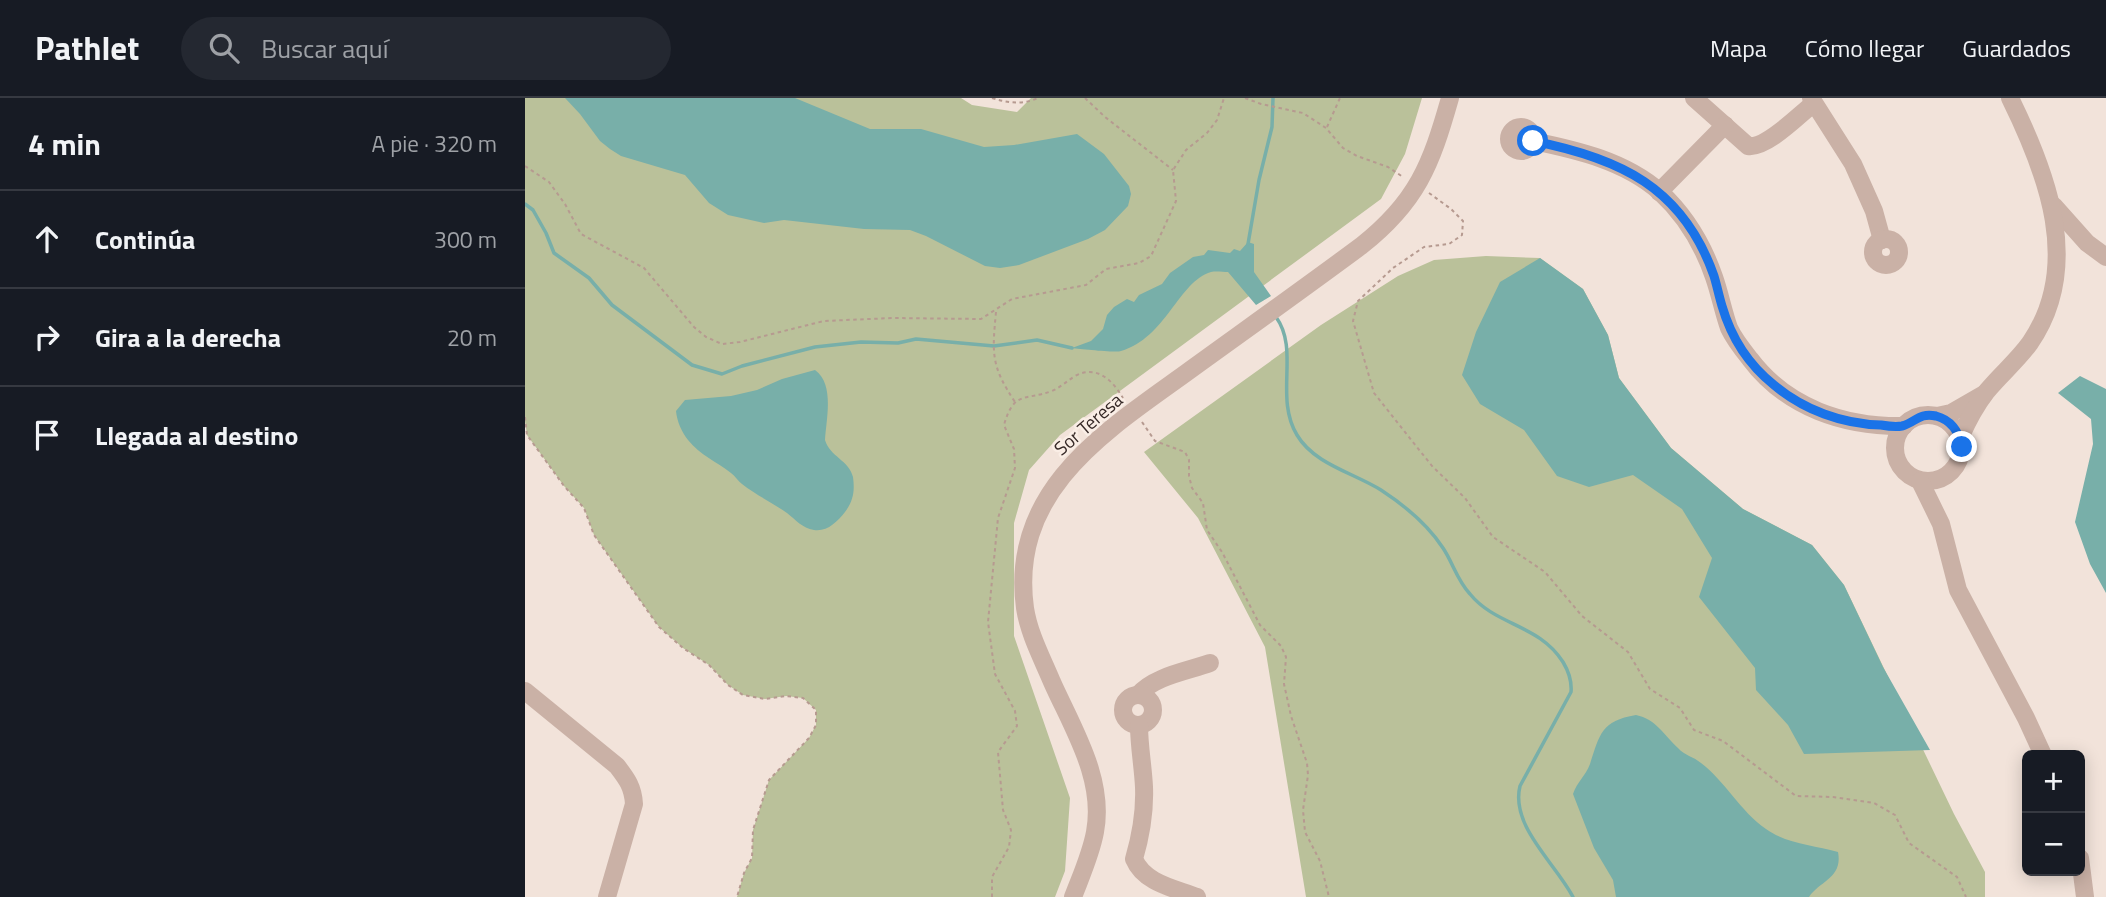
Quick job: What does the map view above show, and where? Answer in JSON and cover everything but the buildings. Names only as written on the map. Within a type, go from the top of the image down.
[{"type":"street","name":"Sor Teresa","points":[[1073,897],[1095,834],[1095,790],[1089,765],[1039,653],[1028,618],[1024,576],[1035,523],[1054,487],[1086,450],[1111,428],[1380,232],[1403,207],[1433,153],[1450,98]]},
{"type":"street","points":[[1694,98],[1748,146],[1759,146],[1812,101],[1853,164],[1874,211],[1882,240]]},
{"type":"street","points":[[1941,524],[1946,488],[1961,456],[1960,438],[1987,392],[2014,364],[2032,339],[2045,316],[2055,282],[2056,226],[2052,203],[2026,131],[2010,98]]},
{"type":"street","points":[[1659,192],[1725,125]]},
{"type":"street","points":[[1533,141],[1599,157],[1659,192],[1688,224],[1699,243],[1714,278],[1731,331],[1755,365],[1794,401],[1825,415],[1859,424],[1904,426]]},
{"type":"street","points":[[2052,203],[2072,228],[2106,257]]},
{"type":"street","points":[[1987,392],[1951,413],[1919,416],[1904,426],[1896,441],[1895,450],[1903,469],[1920,481],[1941,524],[1958,590],[2041,750]]},
{"type":"street","points":[[1937,416],[1947,421],[1960,438]]},
{"type":"street","points":[[1859,424],[1895,450]]},
{"type":"street","points":[[1920,481],[1942,478],[1952,472]]},
{"type":"street","points":[[1196,897],[1153,880],[1143,873],[1134,859],[1142,824],[1144,786],[1139,725],[1149,720],[1153,709],[1149,699],[1138,695],[1144,688],[1159,681],[1210,663]]},
{"type":"street","points":[[525,691],[617,766],[633,791],[634,804],[607,897]]},
{"type":"street","points":[[2082,876],[2085,897]]},
{"type":"path","points":[[992,98],[1005,103],[1021,103],[1038,98]]},
{"type":"path","points":[[1085,98],[1113,124],[1173,170]]},
{"type":"path","points":[[525,166],[549,182],[581,234],[644,268],[694,327],[706,337],[722,344],[824,321],[893,318],[981,319],[1012,299],[1086,285],[1106,269],[1139,263],[1151,256],[1176,201],[1173,170],[1186,150],[1207,133],[1217,120],[1224,98]]},
{"type":"path","points":[[1245,98],[1303,113],[1326,128],[1343,148],[1388,167],[1408,180]]},
{"type":"path","points":[[1326,128],[1340,98]]},
{"type":"path","points":[[1428,193],[1463,221],[1462,235],[1449,244],[1424,247],[1393,268],[1358,301],[1353,321],[1374,393],[1432,466],[1465,498],[1493,537],[1545,572],[1582,616],[1627,652],[1650,689],[1680,708],[1694,730],[1723,741],[1796,796],[1833,797],[1874,803],[1895,815],[1909,842],[1957,877],[1966,897]]},
{"type":"path","points":[[996,310],[993,354],[997,373],[1015,403]]},
{"type":"path","points":[[525,417],[527,435],[564,486],[584,508],[594,536],[659,627],[683,648],[709,665],[727,685],[743,695],[765,699],[786,696],[803,698],[816,710],[816,726],[809,738],[769,780],[753,830],[752,858],[737,897]]},
{"type":"path","points":[[1142,421],[1155,441],[1185,452],[1189,460],[1192,488],[1203,503],[1207,530],[1222,552],[1260,625],[1281,646],[1286,657],[1284,684],[1291,716],[1307,763],[1304,832],[1320,861],[1329,897]]},
{"type":"green space","points":[[525,98],[961,98],[972,105],[1017,112],[1031,98],[1422,98],[1405,154],[1381,199],[1060,435],[1029,470],[1014,523],[1014,636],[1070,798],[1065,871],[1055,897],[737,897],[752,858],[753,830],[769,780],[809,738],[816,725],[816,710],[803,698],[786,696],[765,699],[743,695],[659,627],[594,535],[584,508],[564,486],[527,435]]},
{"type":"green space","points":[[1486,256],[1540,258],[1583,289],[1608,335],[1619,378],[1671,448],[1743,509],[1812,545],[1844,585],[1954,814],[1985,872],[1985,897],[1306,897],[1265,647],[1198,518],[1144,452],[1321,325],[1398,276],[1434,260]]},
{"type":"water","points":[[565,98],[795,98],[870,129],[921,129],[984,147],[1014,145],[1077,134],[1104,154],[1129,186],[1131,194],[1128,206],[1105,230],[1088,239],[1019,265],[1000,268],[985,266],[910,230],[864,229],[784,220],[764,223],[728,215],[709,203],[685,175],[621,156],[610,149],[600,141]]},
{"type":"water","points":[[1248,242],[1254,244],[1254,272],[1271,296],[1256,305],[1228,272],[1211,272],[1190,286],[1161,323],[1136,344],[1121,351],[1072,348],[1091,341],[1103,329],[1107,315],[1114,307],[1127,299],[1134,302],[1139,295],[1162,284],[1170,273],[1193,257],[1204,255],[1208,250],[1230,253],[1234,249],[1240,251]]},
{"type":"water","points":[[1540,258],[1583,289],[1608,335],[1619,378],[1671,448],[1743,509],[1812,545],[1844,585],[1883,667],[1930,750],[1804,754],[1788,725],[1756,690],[1755,668],[1699,597],[1712,558],[1682,509],[1633,475],[1589,487],[1557,476],[1524,430],[1480,404],[1462,375],[1476,332],[1500,282]]},
{"type":"water","points":[[815,370],[821,376],[827,393],[827,446],[851,471],[854,487],[852,500],[845,512],[831,526],[819,530],[803,526],[698,450],[684,434],[676,411],[685,400],[731,396],[757,390],[782,379]]},
{"type":"water","points":[[2080,376],[2106,389],[2106,593],[2090,564],[2075,522],[2093,444],[2091,419],[2058,393]]},
{"type":"water","points":[[1636,715],[1654,724],[1680,750],[1710,770],[1748,814],[1766,829],[1791,841],[1838,852],[1839,861],[1834,873],[1809,897],[1616,897],[1613,880],[1594,848],[1573,794],[1588,768],[1604,730],[1615,721]]},
{"type":"waterway","points":[[1248,244],[1272,127],[1273,98]]},
{"type":"waterway","points":[[525,204],[533,210],[554,253],[589,278],[612,305],[692,365],[722,374],[742,366],[815,347],[861,342],[898,343],[916,339],[994,346],[1037,340],[1072,348]]},
{"type":"waterway","points":[[1276,317],[1286,344],[1287,405],[1290,420],[1304,445],[1324,461],[1381,490],[1407,509],[1437,540],[1462,583],[1480,605],[1542,640],[1553,649],[1565,666],[1571,692],[1520,786],[1519,801],[1528,830],[1573,897]]},
{"type":"route","points":[[1533,141],[1599,157],[1659,192],[1688,224],[1707,257],[1731,331],[1740,346],[1772,383],[1794,401],[1825,415],[1859,424],[1904,426],[1919,416],[1937,416],[1955,428],[1962,447]]}]
